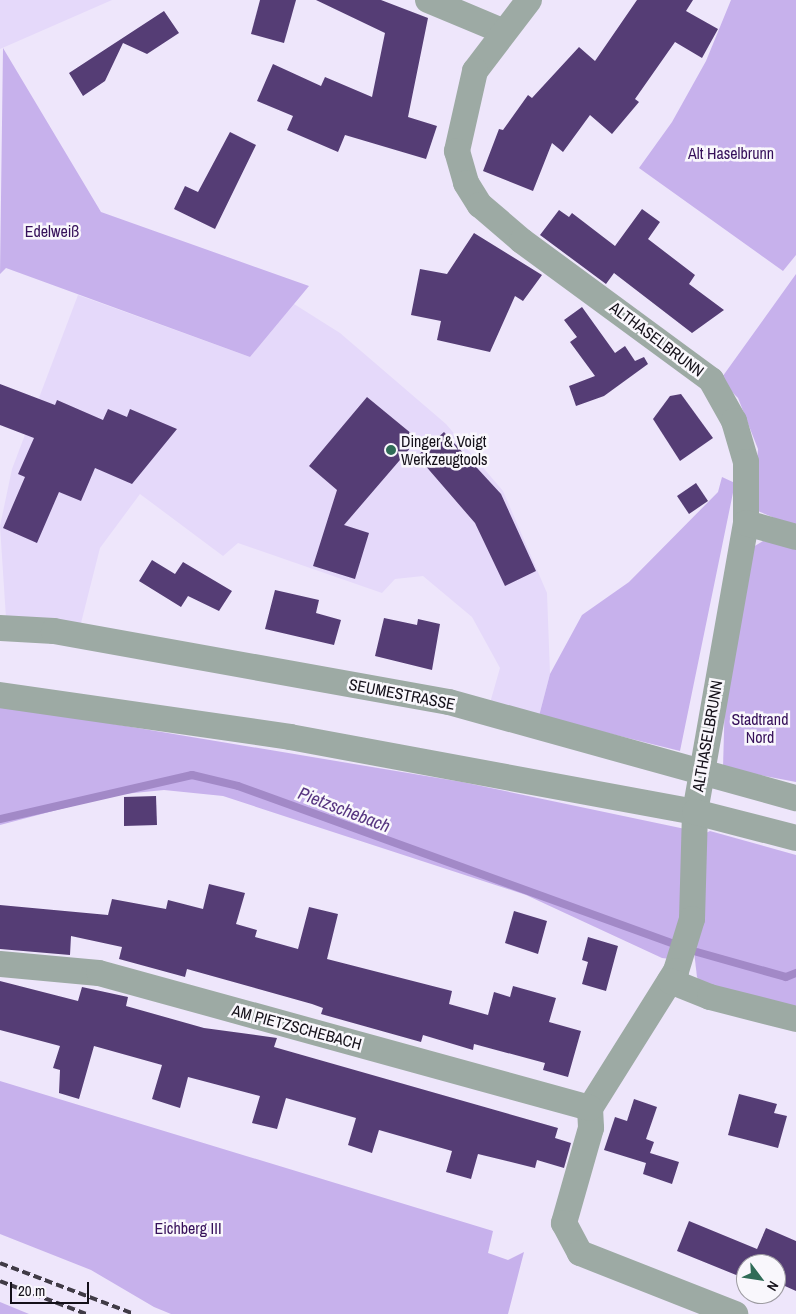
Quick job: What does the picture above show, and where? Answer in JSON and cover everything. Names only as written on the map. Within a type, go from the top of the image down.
[{"type":"street","points":[[428,0],[502,31]]},
{"type":"street","name":"ALTHASELBRUNN","points":[[529,0],[502,31],[475,72],[457,151],[466,183],[480,205],[522,241],[711,380],[734,421],[746,462],[746,523],[695,812]]},
{"type":"street","points":[[746,523],[796,537]]},
{"type":"street","name":"SEUMESTRASSE","points":[[0,628],[54,631],[449,702],[702,770],[796,798]]},
{"type":"street","points":[[0,695],[290,737],[695,812],[796,838]]},
{"type":"street","points":[[695,812],[692,919],[670,981],[590,1108],[591,1128],[564,1223],[580,1253],[735,1314]]},
{"type":"street","name":"AM PIETZSCHEBACH","points":[[0,964],[99,973],[590,1108]]},
{"type":"street","points":[[670,981],[710,997],[796,1019]]},
{"type":"shaded area","points":[[0,0],[112,0],[0,49]]},
{"type":"shaded area","points":[[78,295],[250,357],[294,304],[340,333],[446,424],[503,491],[547,593],[550,674],[539,716],[490,703],[500,668],[472,617],[423,576],[395,579],[382,593],[238,543],[223,556],[140,494],[100,548],[81,623],[6,618],[0,526],[12,469]]},
{"type":"green space","name":"Alt Haselbrunn","points":[[731,0],[796,0],[796,255],[783,271],[639,168],[672,122],[706,61]]},
{"type":"green space","name":"Edelweiß","points":[[3,48],[101,212],[309,286],[250,357],[6,268],[0,274]]},
{"type":"green space","points":[[796,274],[796,527],[753,509],[758,449],[738,398],[720,380]]},
{"type":"green space","points":[[722,477],[735,483],[680,751],[539,716],[550,674],[582,615],[629,582],[718,492]]},
{"type":"green space","name":"Stadtrand Nord","points":[[763,541],[796,547],[796,782],[723,768],[726,661],[745,552]]},
{"type":"green space","points":[[0,705],[462,782],[690,830],[684,923],[670,959],[662,958],[526,895],[223,796],[164,790],[114,795],[0,825]]},
{"type":"green space","points":[[710,831],[796,855],[796,1014],[702,985],[697,977],[693,943],[706,833]]},
{"type":"green space","name":"Eichberg III","points":[[0,1081],[493,1231],[488,1253],[508,1260],[524,1252],[508,1314],[171,1314],[154,1307],[91,1270],[0,1234]]},
{"type":"green space","points":[[0,1302],[29,1314],[0,1314]]},
{"type":"building","points":[[260,0],[296,0],[284,43],[251,34]]},
{"type":"building","points":[[316,0],[381,0],[428,18],[408,117],[437,126],[426,159],[345,135],[338,152],[287,130],[293,116],[257,101],[273,64],[321,86],[325,77],[372,97],[385,33]]},
{"type":"building","points":[[637,0],[693,0],[686,11],[718,29],[702,58],[675,42],[635,99],[639,102],[612,134],[590,115],[563,152],[552,143],[533,191],[483,171],[499,129],[503,130],[528,95],[532,98],[579,47],[595,61]]},
{"type":"building","points":[[164,11],[179,33],[147,54],[123,43],[105,81],[83,96],[69,73]]},
{"type":"building","points":[[230,132],[256,145],[215,229],[174,209],[185,186],[198,192]]},
{"type":"building","points":[[642,209],[660,222],[648,239],[695,275],[689,284],[724,310],[692,333],[614,273],[606,284],[540,235],[559,210],[569,217],[572,213],[615,246]]},
{"type":"building","points":[[474,233],[542,275],[523,301],[515,296],[490,352],[437,340],[441,321],[411,315],[420,269],[447,274]]},
{"type":"building","points":[[582,307],[615,353],[625,346],[635,361],[644,357],[648,364],[604,396],[576,406],[569,386],[595,376],[570,342],[577,337],[564,320]]},
{"type":"building","points":[[0,384],[55,405],[57,400],[103,420],[108,409],[127,417],[130,409],[177,429],[132,484],[95,468],[81,501],[59,492],[37,543],[3,528],[25,477],[18,474],[34,438],[0,425]]},
{"type":"building","points":[[681,394],[713,438],[680,461],[653,419],[670,396]]},
{"type":"building","points":[[367,397],[418,439],[344,525],[369,533],[355,579],[313,566],[337,490],[309,466]]},
{"type":"building","points":[[444,432],[501,494],[536,571],[505,586],[475,523],[417,456]]},
{"type":"building","points":[[696,483],[708,501],[689,514],[677,496]]},
{"type":"building","points":[[152,560],[175,574],[183,562],[232,591],[219,611],[188,596],[181,607],[139,581]]},
{"type":"building","points":[[275,590],[319,600],[316,613],[341,620],[334,645],[265,629]]},
{"type":"building","points":[[384,618],[417,625],[418,619],[440,624],[432,670],[375,656]]},
{"type":"building","points":[[156,796],[157,825],[124,826],[124,797]]},
{"type":"building","points":[[209,884],[245,893],[236,924],[257,930],[255,937],[298,949],[309,907],[338,914],[327,959],[452,991],[449,1004],[488,1015],[494,992],[510,997],[513,986],[556,998],[549,1022],[581,1031],[568,1077],[543,1070],[545,1063],[474,1044],[473,1050],[423,1035],[421,1042],[321,1014],[323,1008],[312,1004],[187,969],[185,977],[119,959],[122,947],[71,936],[70,955],[0,949],[0,905],[108,915],[112,899],[166,909],[168,900],[203,909]]},
{"type":"building","points":[[514,911],[547,921],[538,954],[505,943]]},
{"type":"building","points":[[588,937],[618,946],[606,991],[582,984],[588,962],[582,960]]},
{"type":"building","points":[[0,981],[78,1001],[82,987],[128,997],[126,1006],[204,1028],[277,1038],[274,1047],[558,1128],[555,1138],[571,1143],[564,1168],[537,1160],[535,1168],[478,1154],[471,1179],[446,1172],[452,1151],[379,1130],[372,1153],[348,1145],[356,1118],[286,1098],[277,1129],[252,1123],[260,1096],[188,1077],[180,1108],[152,1099],[162,1065],[94,1046],[79,1099],[59,1093],[60,1070],[53,1068],[60,1046],[0,1030]]},
{"type":"building","points":[[739,1094],[777,1104],[774,1113],[787,1116],[778,1148],[728,1135]]},
{"type":"building","points":[[634,1099],[657,1107],[646,1139],[654,1142],[650,1153],[679,1162],[672,1184],[643,1174],[646,1163],[604,1150],[615,1117],[627,1121]]},
{"type":"building","points":[[689,1221],[757,1249],[766,1228],[796,1241],[796,1291],[786,1286],[786,1254],[736,1254],[736,1275],[677,1251]]},
{"type":"waterway","name":"Pietzschebach","points":[[0,819],[192,775],[238,786],[671,943]]},
{"type":"waterway","name":"Pietzschebach","points":[[697,952],[786,977],[796,973]]},
{"type":"railway","points":[[0,1263],[134,1314]]},
{"type":"railway","points":[[0,1281],[86,1314]]},
{"type":"place","name":"Dinger & Voigt Werkzeugtools","points":[[391,450]]}]
